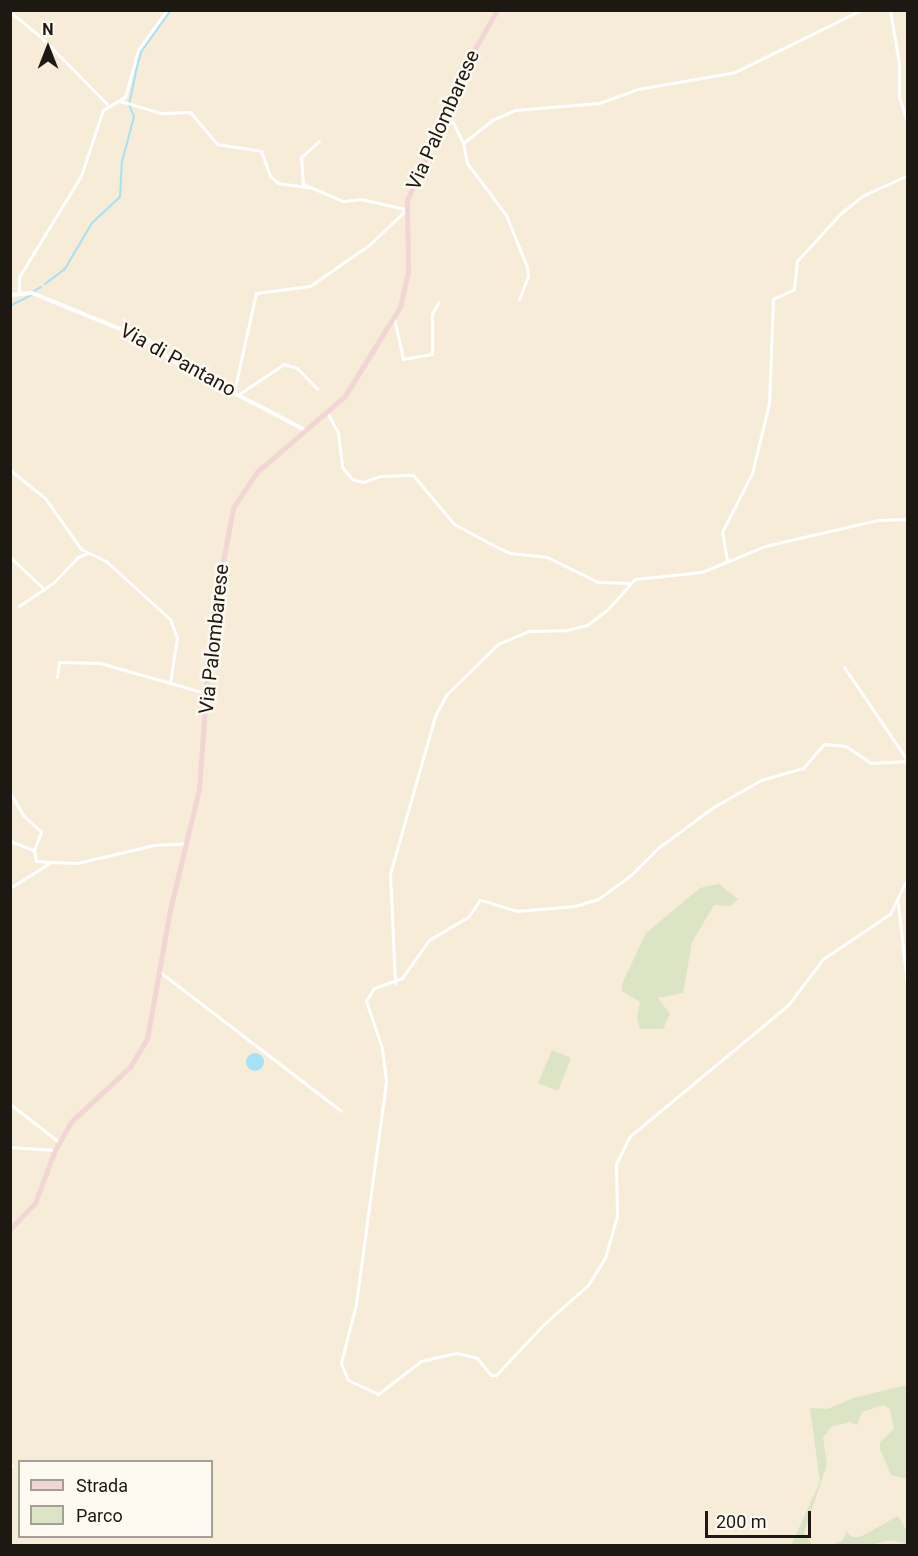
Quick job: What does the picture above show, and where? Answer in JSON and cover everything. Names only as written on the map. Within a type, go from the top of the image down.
[{"type":"main road","name":"Via Palombarese","points":[[10,1229],[35,1203],[55,1150],[78,1113],[140,1054],[149,1030],[159,971],[201,779],[212,619],[233,508],[252,477],[328,414],[357,380],[394,318],[407,283],[405,210],[479,40],[497,10]]},
{"type":"street","points":[[120,101],[128,90],[138,50],[167,10]]},
{"type":"street","points":[[463,143],[492,120],[512,111],[599,103],[638,88],[735,72],[861,10]]},
{"type":"street","points":[[890,10],[899,63],[898,95],[907,120]]},
{"type":"street","points":[[10,12],[107,105]]},
{"type":"street","points":[[107,105],[120,101],[160,113],[190,112],[217,144],[261,151],[270,176],[276,183],[313,188]]},
{"type":"street","points":[[10,295],[19,292],[19,276],[80,180],[107,105]]},
{"type":"street","points":[[447,111],[463,143],[466,161],[506,215],[528,267],[528,276],[519,299]]},
{"type":"street","points":[[319,141],[303,154],[299,165],[301,182],[343,201],[361,199],[405,210]]},
{"type":"street","points":[[727,561],[722,531],[753,471],[770,399],[773,300],[793,290],[797,261],[840,214],[862,196],[908,175]]},
{"type":"street","points":[[234,392],[256,293],[297,290],[312,285],[369,245],[405,210]]},
{"type":"street","name":"Via di Pantano","points":[[19,292],[36,294],[149,340],[172,361],[307,431]]},
{"type":"street","points":[[394,318],[404,360],[432,354],[432,314],[438,303]]},
{"type":"street","points":[[239,394],[284,364],[296,367],[317,389]]},
{"type":"street","points":[[328,414],[338,433],[343,469],[350,478],[363,482],[412,475],[454,524],[497,548],[548,557],[596,581],[630,583]]},
{"type":"street","points":[[10,470],[44,497],[66,532],[88,554],[108,562],[173,622],[177,637],[171,683]]},
{"type":"street","points":[[395,983],[390,871],[442,701],[503,640],[530,630],[584,626],[607,610],[630,583],[638,579],[702,572],[765,546],[878,520],[908,519]]},
{"type":"street","points":[[19,606],[44,589],[79,556],[88,554]]},
{"type":"street","points":[[10,557],[44,589]]},
{"type":"street","points":[[57,677],[59,662],[97,662],[207,693]]},
{"type":"street","points":[[844,667],[907,761]]},
{"type":"street","points":[[907,761],[872,763],[846,746],[826,743],[803,768],[765,778],[712,808],[658,848],[631,875],[596,900],[575,906],[513,911],[480,900],[468,917],[430,939],[408,972],[395,983],[376,987],[366,999],[382,1048],[386,1083],[356,1304],[341,1363],[352,1384],[375,1395],[421,1361],[456,1353],[477,1358],[495,1376],[546,1321],[586,1287],[600,1266],[616,1223],[617,1161],[630,1135],[786,1007],[819,963],[887,916],[898,901],[908,877]]},
{"type":"street","points":[[10,793],[23,814],[40,831],[34,850],[36,861],[75,863],[154,845],[187,843]]},
{"type":"street","points":[[10,841],[34,850]]},
{"type":"street","points":[[10,888],[51,862]]},
{"type":"street","points":[[898,901],[908,994]]},
{"type":"street","points":[[159,971],[341,1111]]},
{"type":"street","points":[[10,1104],[59,1142]]},
{"type":"street","points":[[10,1147],[55,1150]]},
{"type":"green space","points":[[719,884],[738,899],[730,906],[714,905],[692,942],[683,993],[658,998],[670,1014],[663,1029],[640,1029],[637,1019],[640,1002],[622,991],[622,984],[646,933],[700,888]]},
{"type":"green space","points":[[552,1050],[571,1058],[558,1091],[538,1083]]},
{"type":"green space","points":[[907,1385],[907,1479],[891,1475],[880,1449],[880,1442],[894,1429],[890,1409],[883,1405],[862,1412],[857,1425],[849,1422],[831,1427],[823,1438],[827,1464],[804,1533],[812,1545],[791,1545],[820,1482],[810,1408],[828,1409],[853,1398]]},
{"type":"green space","points":[[898,1516],[907,1531],[907,1544],[891,1540],[869,1545],[812,1545],[835,1544],[843,1540],[846,1531],[852,1537],[860,1537]]},
{"type":"water","points":[[255,1053],[261,1056],[264,1062],[261,1068],[255,1071],[249,1068],[246,1062],[249,1056]]},
{"type":"waterway","points":[[45,284],[65,269],[92,223],[120,197],[122,162],[134,117],[129,105],[141,52],[171,10]]},
{"type":"waterway","points":[[33,292],[41,287]]},
{"type":"waterway","points":[[10,306],[32,295]]}]
